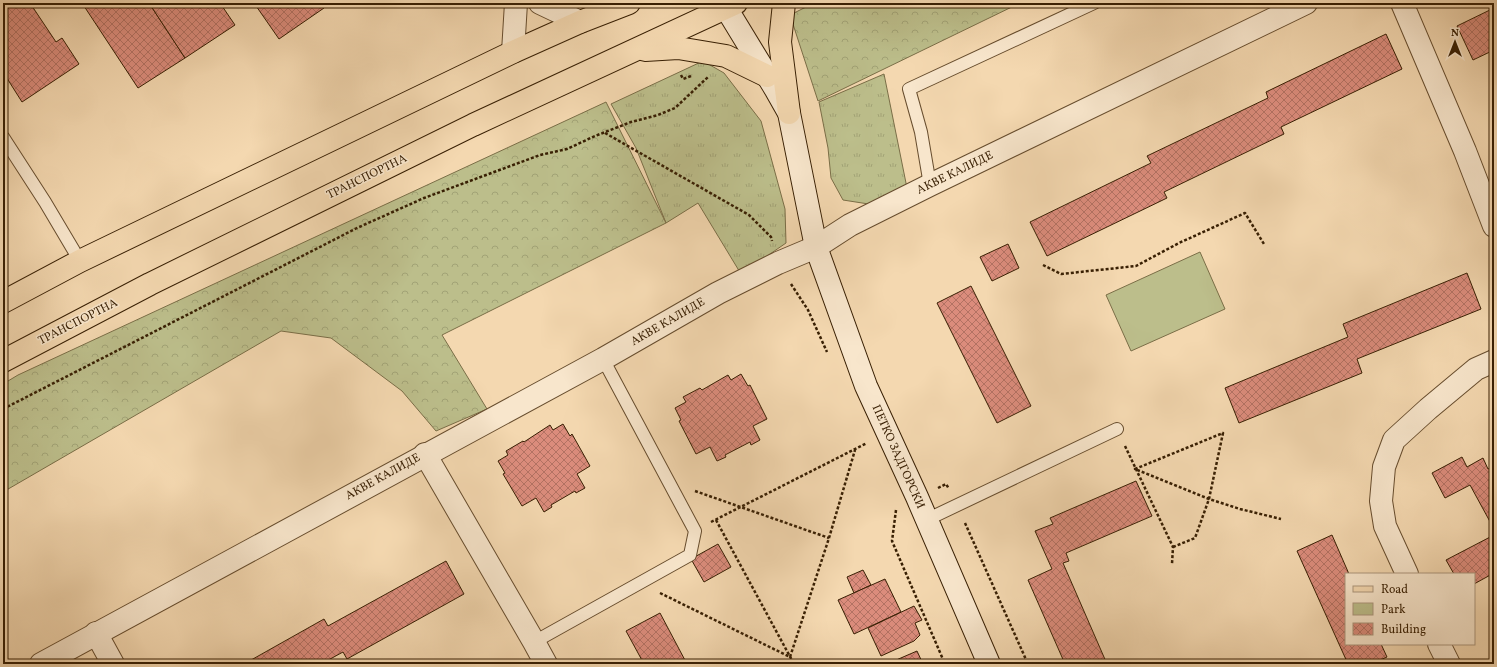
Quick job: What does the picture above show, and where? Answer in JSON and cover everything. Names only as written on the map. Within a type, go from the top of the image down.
[{"type":"main road","points":[[3,302],[80,261],[513,52],[580,22],[629,3]]},
{"type":"main road","points":[[784,3],[780,42],[789,114]]},
{"type":"main road","name":"ТРАНСПОРТНА","points":[[3,361],[150,284],[473,125],[728,5]]},
{"type":"main road","points":[[632,51],[678,48],[726,56],[767,76]]},
{"type":"street","points":[[513,52],[516,3]]},
{"type":"street","points":[[540,3],[580,22]]},
{"type":"street","name":"АКВЕ КАЛИДЕ","points":[[41,664],[425,454],[603,359],[718,293],[778,263],[816,247],[850,225],[930,185],[1306,3]]},
{"type":"street","points":[[1402,3],[1465,151],[1494,226]]},
{"type":"street","name":"ПЕТКО ЗАДГОРСКИ","points":[[728,5],[789,114],[816,247],[866,386],[917,497],[989,664]]},
{"type":"street","points":[[1407,573],[1384,526],[1381,501],[1384,467],[1394,440],[1476,369],[1494,360]]},
{"type":"street","points":[[425,454],[546,664]]},
{"type":"street","points":[[96,633],[113,664]]},
{"type":"street","points":[[1440,645],[1449,664]]},
{"type":"lane","points":[[930,185],[921,132],[909,89],[1094,3]]},
{"type":"lane","points":[[3,137],[45,202],[80,261]]},
{"type":"lane","points":[[534,642],[690,555],[695,531],[603,359]]},
{"type":"lane","points":[[926,520],[1117,429]]},
{"type":"path","points":[[3,409],[358,228],[424,198],[540,155],[567,149],[605,132],[675,108],[708,76],[709,72]]},
{"type":"path","points":[[681,75],[683,79],[694,75]]},
{"type":"path","points":[[700,77],[705,79]]},
{"type":"path","points":[[605,132],[749,215],[771,237],[778,263],[808,310],[830,359]]},
{"type":"path","points":[[1043,265],[1061,274],[1136,266],[1179,243],[1245,213],[1264,244]]},
{"type":"path","points":[[1117,429],[1173,547],[1172,564]]},
{"type":"path","points":[[695,531],[888,433]]},
{"type":"path","points":[[1135,469],[1223,433],[1209,499],[1195,538],[1173,547]]},
{"type":"path","points":[[864,436],[867,443]]},
{"type":"path","points":[[790,657],[829,538],[855,450]]},
{"type":"path","points":[[1135,469],[1209,499],[1240,509],[1281,519]]},
{"type":"path","points":[[667,481],[829,538]]},
{"type":"path","points":[[945,664],[892,541],[896,509],[917,497],[946,484],[957,505],[1028,664]]},
{"type":"path","points":[[716,520],[794,664]]},
{"type":"path","points":[[640,582],[790,657]]},
{"type":"green space","points":[[814,3],[1020,3],[818,101],[790,15]]},
{"type":"green space","points":[[703,61],[724,73],[761,121],[785,209],[786,243],[741,274],[698,203],[666,223],[636,148],[611,104]]},
{"type":"green space","points":[[884,74],[907,188],[875,205],[843,200],[831,178],[828,148],[819,102]]},
{"type":"green space","points":[[606,102],[666,223],[442,335],[487,409],[436,431],[402,391],[331,338],[281,331],[3,492],[3,384],[18,375]]},
{"type":"green space","points":[[1200,252],[1225,309],[1131,351],[1106,295]]},
{"type":"building","points":[[3,3],[30,3],[56,42],[62,38],[79,64],[22,102],[3,72]]},
{"type":"building","points":[[82,3],[149,3],[185,58],[138,88]]},
{"type":"building","points":[[149,3],[220,3],[235,25],[185,58]]},
{"type":"building","points":[[254,3],[320,3],[324,8],[279,39]]},
{"type":"building","points":[[1494,8],[1494,50],[1473,60],[1457,26]]},
{"type":"building","points":[[1386,34],[1402,69],[1281,127],[1284,134],[1164,192],[1167,198],[1047,256],[1030,222],[1151,163],[1147,156],[1268,98],[1266,92]]},
{"type":"building","points":[[1008,244],[1019,268],[992,281],[980,257]]},
{"type":"building","points":[[1467,273],[1481,309],[1357,359],[1362,373],[1239,423],[1225,388],[1348,337],[1343,324]]},
{"type":"building","points":[[971,286],[1031,406],[997,423],[937,303]]},
{"type":"building","points":[[741,374],[748,386],[750,385],[767,419],[753,426],[760,440],[751,445],[750,442],[725,455],[726,457],[717,461],[710,447],[696,454],[679,421],[681,420],[675,408],[686,402],[683,397],[700,388],[702,390],[728,375],[731,380]]},
{"type":"building","points":[[563,424],[570,436],[572,434],[590,466],[577,474],[585,488],[576,493],[575,491],[551,505],[552,507],[544,512],[536,498],[522,506],[503,474],[505,473],[498,461],[508,455],[506,451],[523,441],[524,442],[550,425],[553,430]]},
{"type":"building","points":[[1462,457],[1467,467],[1483,458],[1488,469],[1494,466],[1494,529],[1470,485],[1445,498],[1432,473]]},
{"type":"building","points":[[1136,481],[1152,516],[1066,553],[1069,561],[1063,563],[1107,664],[1065,664],[1028,580],[1052,569],[1035,531],[1053,524],[1050,518]]},
{"type":"building","points":[[1332,535],[1349,573],[1345,573],[1345,645],[1381,645],[1387,657],[1380,660],[1382,664],[1348,664],[1297,551]]},
{"type":"building","points":[[1494,535],[1494,573],[1475,583],[1475,573],[1453,573],[1446,560]]},
{"type":"building","points":[[718,544],[731,567],[704,582],[691,559]]},
{"type":"building","points":[[446,561],[464,594],[347,659],[343,652],[321,664],[244,664],[324,619],[328,626]]},
{"type":"building","points":[[863,570],[871,585],[854,593],[847,577]]},
{"type":"building","points":[[885,579],[901,612],[854,634],[838,600]]},
{"type":"building","points":[[914,606],[922,620],[915,623],[920,635],[914,641],[881,656],[868,628]]},
{"type":"building","points":[[660,613],[687,664],[644,664],[626,631]]},
{"type":"building","points":[[917,651],[923,664],[887,664]]}]
